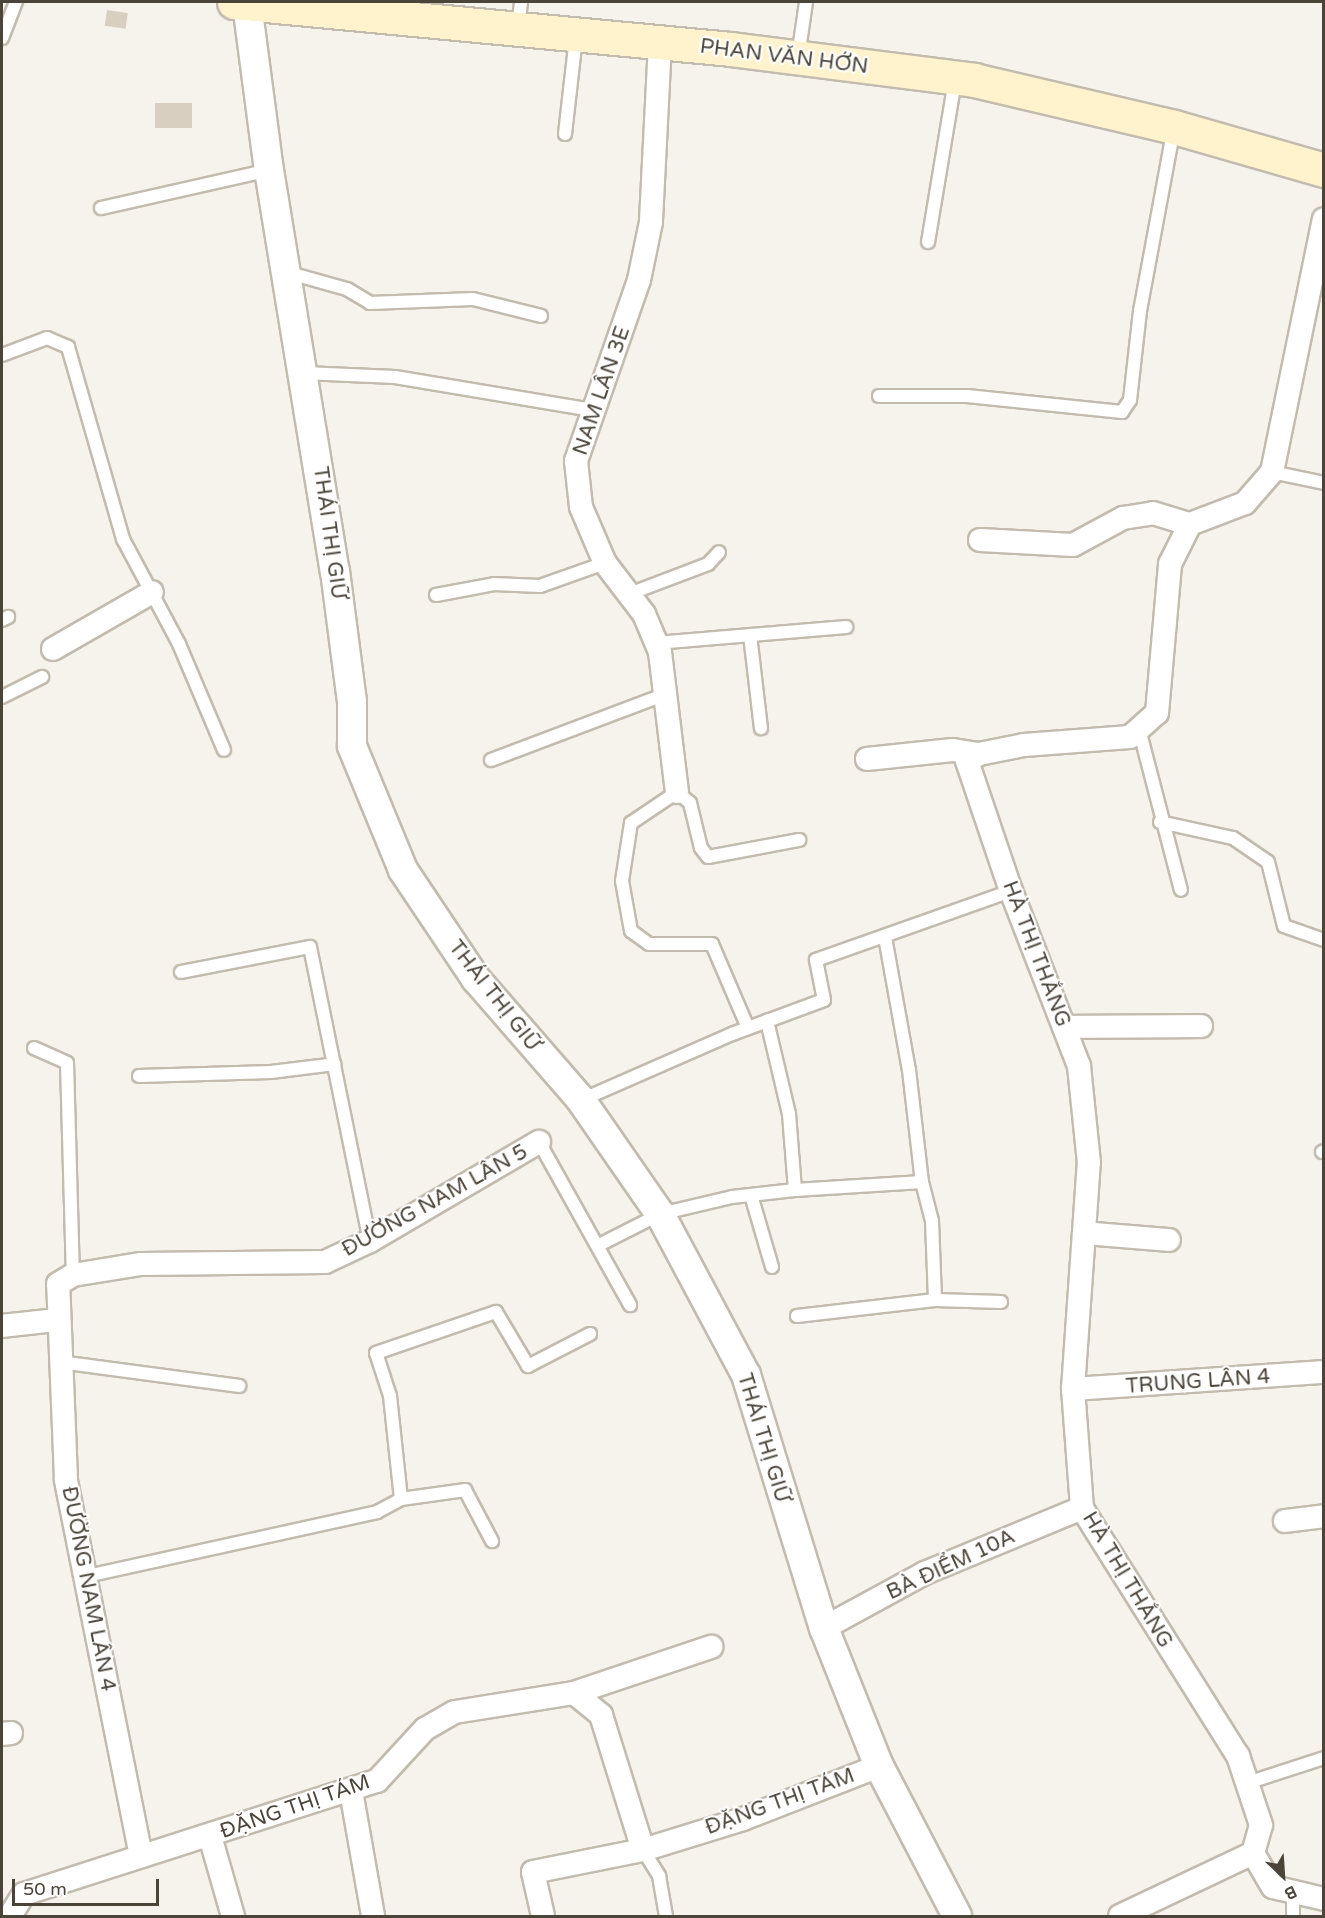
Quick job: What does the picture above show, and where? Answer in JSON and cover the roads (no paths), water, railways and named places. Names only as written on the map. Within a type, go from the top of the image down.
[{"type":"main road","name":"PHAN VĂN HỚN","points":[[257,3],[519,16],[576,36],[798,58],[955,78],[1174,127],[1323,170]]},
{"type":"street","name":"THÁI THỊ GIỮ","points":[[257,3],[269,170],[304,373],[342,622],[352,746],[403,870],[476,979],[581,1100],[660,1214],[746,1375],[824,1628],[879,1766],[957,1917]]},
{"type":"street","name":"NAM LÂN 3E","points":[[660,43],[651,222],[639,280],[576,460],[581,507],[605,563],[644,614],[656,643],[666,694],[677,792]]},
{"type":"street","points":[[980,540],[1073,545],[1123,518],[1153,513],[1191,524],[1245,503],[1272,471],[1323,219]]},
{"type":"street","points":[[867,759],[953,750],[979,754],[1024,745],[1130,737],[1157,713],[1170,564],[1191,524]]},
{"type":"street","points":[[53,650],[152,592]]},
{"type":"street","name":"HÀ THỊ THẮNG","points":[[979,754],[968,761],[1011,891],[1079,1066],[1089,1163],[1073,1389],[1082,1508],[1238,1756],[1261,1825],[1253,1853]]},
{"type":"street","points":[[1064,1027],[1201,1026]]},
{"type":"street","name":"ĐƯỜNG NAM LÂN 5","points":[[74,1275],[141,1264],[325,1262],[369,1241],[539,1142]]},
{"type":"street","points":[[1084,1233],[1169,1240]]},
{"type":"street","points":[[2,1326],[56,1320],[58,1284],[74,1275]]},
{"type":"street","name":"ĐƯỜNG NAM LÂN 4","points":[[56,1320],[66,1479],[141,1856]]},
{"type":"street","name":"TRUNG LÂN 4","points":[[1073,1389],[1323,1372]]},
{"type":"street","name":"BÀ ĐIỂM 10A","points":[[824,1628],[925,1573],[1082,1508]]},
{"type":"street","points":[[1285,1521],[1323,1516]]},
{"type":"street","name":"ĐẶNG THỊ TÁM","points":[[10,1917],[24,1894],[377,1781],[425,1729],[455,1712],[574,1693],[711,1647]]},
{"type":"street","points":[[574,1693],[601,1715],[643,1850]]},
{"type":"street","name":"ĐẶNG THỊ TÁM","points":[[543,1917],[533,1872],[643,1850],[743,1819],[879,1766]]},
{"type":"street","points":[[351,1791],[373,1917]]},
{"type":"street","points":[[210,1836],[233,1917]]},
{"type":"street","points":[[1120,1917],[1253,1853],[1273,1887],[1323,1899]]},
{"type":"lane","points":[[2,38],[16,2]]},
{"type":"lane","points":[[798,58],[806,2]]},
{"type":"lane","points":[[565,134],[576,36]]},
{"type":"lane","points":[[928,242],[955,78]]},
{"type":"lane","points":[[879,396],[967,396],[1122,412],[1130,400],[1140,311],[1174,127]]},
{"type":"lane","points":[[101,208],[269,170]]},
{"type":"lane","points":[[286,272],[347,289],[370,303],[473,299],[541,316]]},
{"type":"lane","points":[[2,355],[47,338],[68,347],[123,539],[152,592],[224,750]]},
{"type":"lane","points":[[304,373],[395,377],[592,410]]},
{"type":"lane","points":[[1272,471],[1323,483]]},
{"type":"lane","points":[[629,594],[708,564],[719,552]]},
{"type":"lane","points":[[436,595],[494,584],[540,586],[605,563]]},
{"type":"lane","points":[[656,643],[846,627]]},
{"type":"lane","points":[[750,635],[761,728]]},
{"type":"lane","points":[[2,696],[42,677]]},
{"type":"lane","points":[[491,760],[666,694]]},
{"type":"lane","points":[[1139,729],[1160,822],[1181,890]]},
{"type":"lane","points":[[677,792],[631,823],[622,881],[631,931],[649,944],[711,944],[748,1028]]},
{"type":"lane","name":"NAM LÂN 3E","points":[[677,792],[690,803],[708,857],[799,840]]},
{"type":"lane","points":[[1160,822],[1233,838],[1268,862],[1284,926],[1323,940]]},
{"type":"lane","points":[[581,1100],[748,1028],[824,1000],[816,960],[1011,891]]},
{"type":"lane","points":[[885,937],[909,1070],[922,1182],[932,1221],[935,1300]]},
{"type":"lane","points":[[181,972],[310,947],[369,1241]]},
{"type":"lane","points":[[767,1021],[789,1114],[795,1190]]},
{"type":"lane","points":[[34,1048],[67,1064],[74,1275]]},
{"type":"lane","points":[[138,1076],[271,1072],[335,1064]]},
{"type":"lane","name":"ĐƯỜNG NAM LÂN 5","points":[[539,1142],[630,1305]]},
{"type":"lane","points":[[598,1245],[660,1214],[751,1195],[922,1182]]},
{"type":"lane","points":[[751,1195],[772,1267]]},
{"type":"lane","points":[[797,1316],[935,1300],[1001,1302]]},
{"type":"lane","points":[[401,1498],[390,1396],[376,1353],[496,1312],[528,1366],[590,1334]]},
{"type":"lane","points":[[60,1362],[239,1386]]},
{"type":"lane","points":[[87,1576],[377,1512],[401,1498],[465,1490],[492,1541]]},
{"type":"lane","points":[[1247,1783],[1323,1758]]},
{"type":"lane","points":[[643,1850],[659,1876],[666,1917]]},
{"type":"lane","points":[[1293,1892],[1293,1917]]}]
